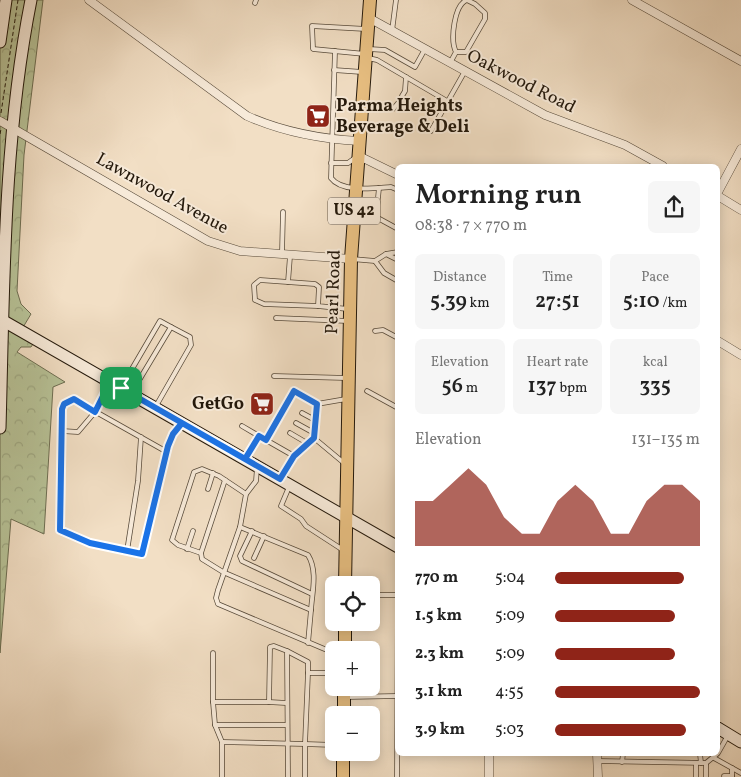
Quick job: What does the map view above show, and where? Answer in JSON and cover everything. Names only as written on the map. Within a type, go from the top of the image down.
[{"type":"main road","name":"Pearl Road","points":[[346,576],[351,259],[370,0]]},
{"type":"main road","points":[[343,761],[343,777]]},
{"type":"street","points":[[0,42],[6,0]]},
{"type":"street","points":[[0,428],[5,225],[4,125],[31,0]]},
{"type":"street","points":[[89,0],[247,116],[275,129],[331,140],[359,141]]},
{"type":"street","points":[[632,0],[741,61]]},
{"type":"street","name":"Oakwood Road","points":[[369,24],[392,31],[545,115],[625,145],[659,164]]},
{"type":"street","name":"Lawnwood Avenue","points":[[4,125],[208,241],[240,251],[286,256],[351,259]]},
{"type":"street","points":[[720,188],[741,149]]},
{"type":"street","points":[[359,156],[395,174]]},
{"type":"street","points":[[720,197],[741,210]]},
{"type":"street","points":[[2,320],[395,545]]},
{"type":"street","points":[[720,342],[741,355]]},
{"type":"street","points":[[720,729],[741,742]]},
{"type":"street","points":[[489,756],[489,777]]},
{"type":"street","points":[[597,757],[598,777]]},
{"type":"lane","points":[[392,31],[396,0]]},
{"type":"lane","points":[[450,63],[456,52],[452,39],[455,23],[459,9],[463,2],[467,0],[481,8],[485,13],[485,18],[466,52],[456,52]]},
{"type":"lane","points":[[369,24],[312,26],[313,49],[366,53],[385,50],[416,67],[425,49]]},
{"type":"lane","points":[[336,51],[331,140],[332,180],[345,186],[395,189]]},
{"type":"lane","points":[[366,53],[447,101]]},
{"type":"lane","points":[[334,70],[364,72]]},
{"type":"lane","points":[[431,131],[465,71]]},
{"type":"lane","points":[[402,96],[405,91],[406,77]]},
{"type":"lane","points":[[362,103],[393,109],[399,102]]},
{"type":"lane","points":[[331,163],[348,163],[359,156]]},
{"type":"lane","points":[[391,187],[395,180]]},
{"type":"lane","points":[[376,217],[379,188]]},
{"type":"lane","points":[[283,212],[288,282]]},
{"type":"lane","points":[[354,215],[376,217],[395,227]]},
{"type":"lane","points":[[351,259],[375,261],[386,254],[395,252]]},
{"type":"lane","points":[[386,254],[395,258]]},
{"type":"lane","points":[[375,261],[384,273],[395,279]]},
{"type":"lane","points":[[318,306],[319,287],[314,284],[260,280],[254,285],[253,291],[256,300],[264,304],[318,306],[350,315]]},
{"type":"lane","points":[[276,318],[350,315]]},
{"type":"lane","points":[[126,391],[160,321],[190,337],[191,345],[155,408]]},
{"type":"lane","points":[[126,391],[171,327]]},
{"type":"lane","points":[[375,331],[383,330],[395,336]]},
{"type":"lane","points":[[274,376],[349,378]]},
{"type":"lane","points":[[62,431],[78,432],[95,412],[110,382]]},
{"type":"lane","points":[[266,440],[294,391],[317,404],[348,399]]},
{"type":"lane","points":[[366,391],[395,406]]},
{"type":"lane","points":[[167,452],[78,401],[68,401],[62,409],[60,530],[90,543],[142,554],[167,452],[173,434],[182,423]]},
{"type":"lane","points":[[287,404],[292,406]]},
{"type":"lane","points":[[317,404],[314,438],[347,466]]},
{"type":"lane","points":[[302,413],[315,420]]},
{"type":"lane","points":[[281,414],[286,417]]},
{"type":"lane","points":[[296,423],[314,433]]},
{"type":"lane","points":[[274,425],[280,427]]},
{"type":"lane","points":[[242,426],[294,456]]},
{"type":"lane","points":[[290,433],[307,443]]},
{"type":"lane","points":[[245,459],[259,436]]},
{"type":"lane","points":[[127,551],[138,481],[141,437]]},
{"type":"lane","points":[[314,438],[294,456],[285,482],[280,506],[301,519],[306,526],[346,552]]},
{"type":"lane","points":[[257,466],[256,481],[246,494],[240,527],[216,598],[218,604],[325,650]]},
{"type":"lane","points":[[201,553],[187,549],[172,540],[194,472],[202,469],[213,473],[246,494]]},
{"type":"lane","points":[[208,489],[213,473]]},
{"type":"lane","points":[[225,480],[201,553],[202,559],[224,572],[311,610]]},
{"type":"lane","points":[[240,527],[308,555],[313,562],[308,643]]},
{"type":"lane","points":[[187,549],[193,531]]},
{"type":"lane","points":[[252,531],[242,551],[242,561],[312,594]]},
{"type":"lane","points":[[254,558],[264,536]]},
{"type":"lane","points":[[380,595],[395,595]]},
{"type":"lane","points":[[269,702],[270,647],[274,646],[308,662],[305,777]]},
{"type":"lane","points":[[287,651],[286,725],[288,777]]},
{"type":"lane","points":[[213,653],[213,702],[215,725],[222,742],[222,777]]},
{"type":"lane","points":[[308,673],[325,673]]},
{"type":"lane","points":[[380,695],[395,696]]},
{"type":"lane","points":[[213,702],[286,703]]},
{"type":"lane","points":[[215,725],[286,725]]},
{"type":"lane","points":[[720,748],[728,735]]},
{"type":"lane","points":[[222,742],[325,745]]},
{"type":"lane","points":[[397,756],[397,777]]},
{"type":"lane","points":[[622,756],[622,762]]},
{"type":"lane","points":[[701,756],[706,777],[713,776]]},
{"type":"lane","points":[[597,757],[622,762],[696,763],[704,763],[714,758],[741,773]]},
{"type":"lane","points":[[696,763],[696,777]]},
{"type":"lane","points":[[724,776],[732,777],[732,768]]},
{"type":"path","points":[[0,115],[18,0]]},
{"type":"path","points":[[0,134],[4,125]]},
{"type":"green space","points":[[0,0],[43,0],[24,155],[17,291],[21,304],[31,314],[22,329],[37,338],[31,347],[21,347],[17,352],[65,382],[53,387],[44,534],[11,519],[0,653]]},
{"type":"place","name":"Parma Heights Beverage & Deli","points":[[318,116]]},
{"type":"place","name":"GetGo","points":[[262,404]]},
{"type":"route","points":[[121,388],[110,382],[95,412],[74,399],[64,404],[62,409],[60,530],[90,543],[142,554],[168,446],[173,434],[182,423],[280,479],[294,456],[314,438],[317,404],[294,391],[266,440],[259,436],[245,459],[121,388]]}]
